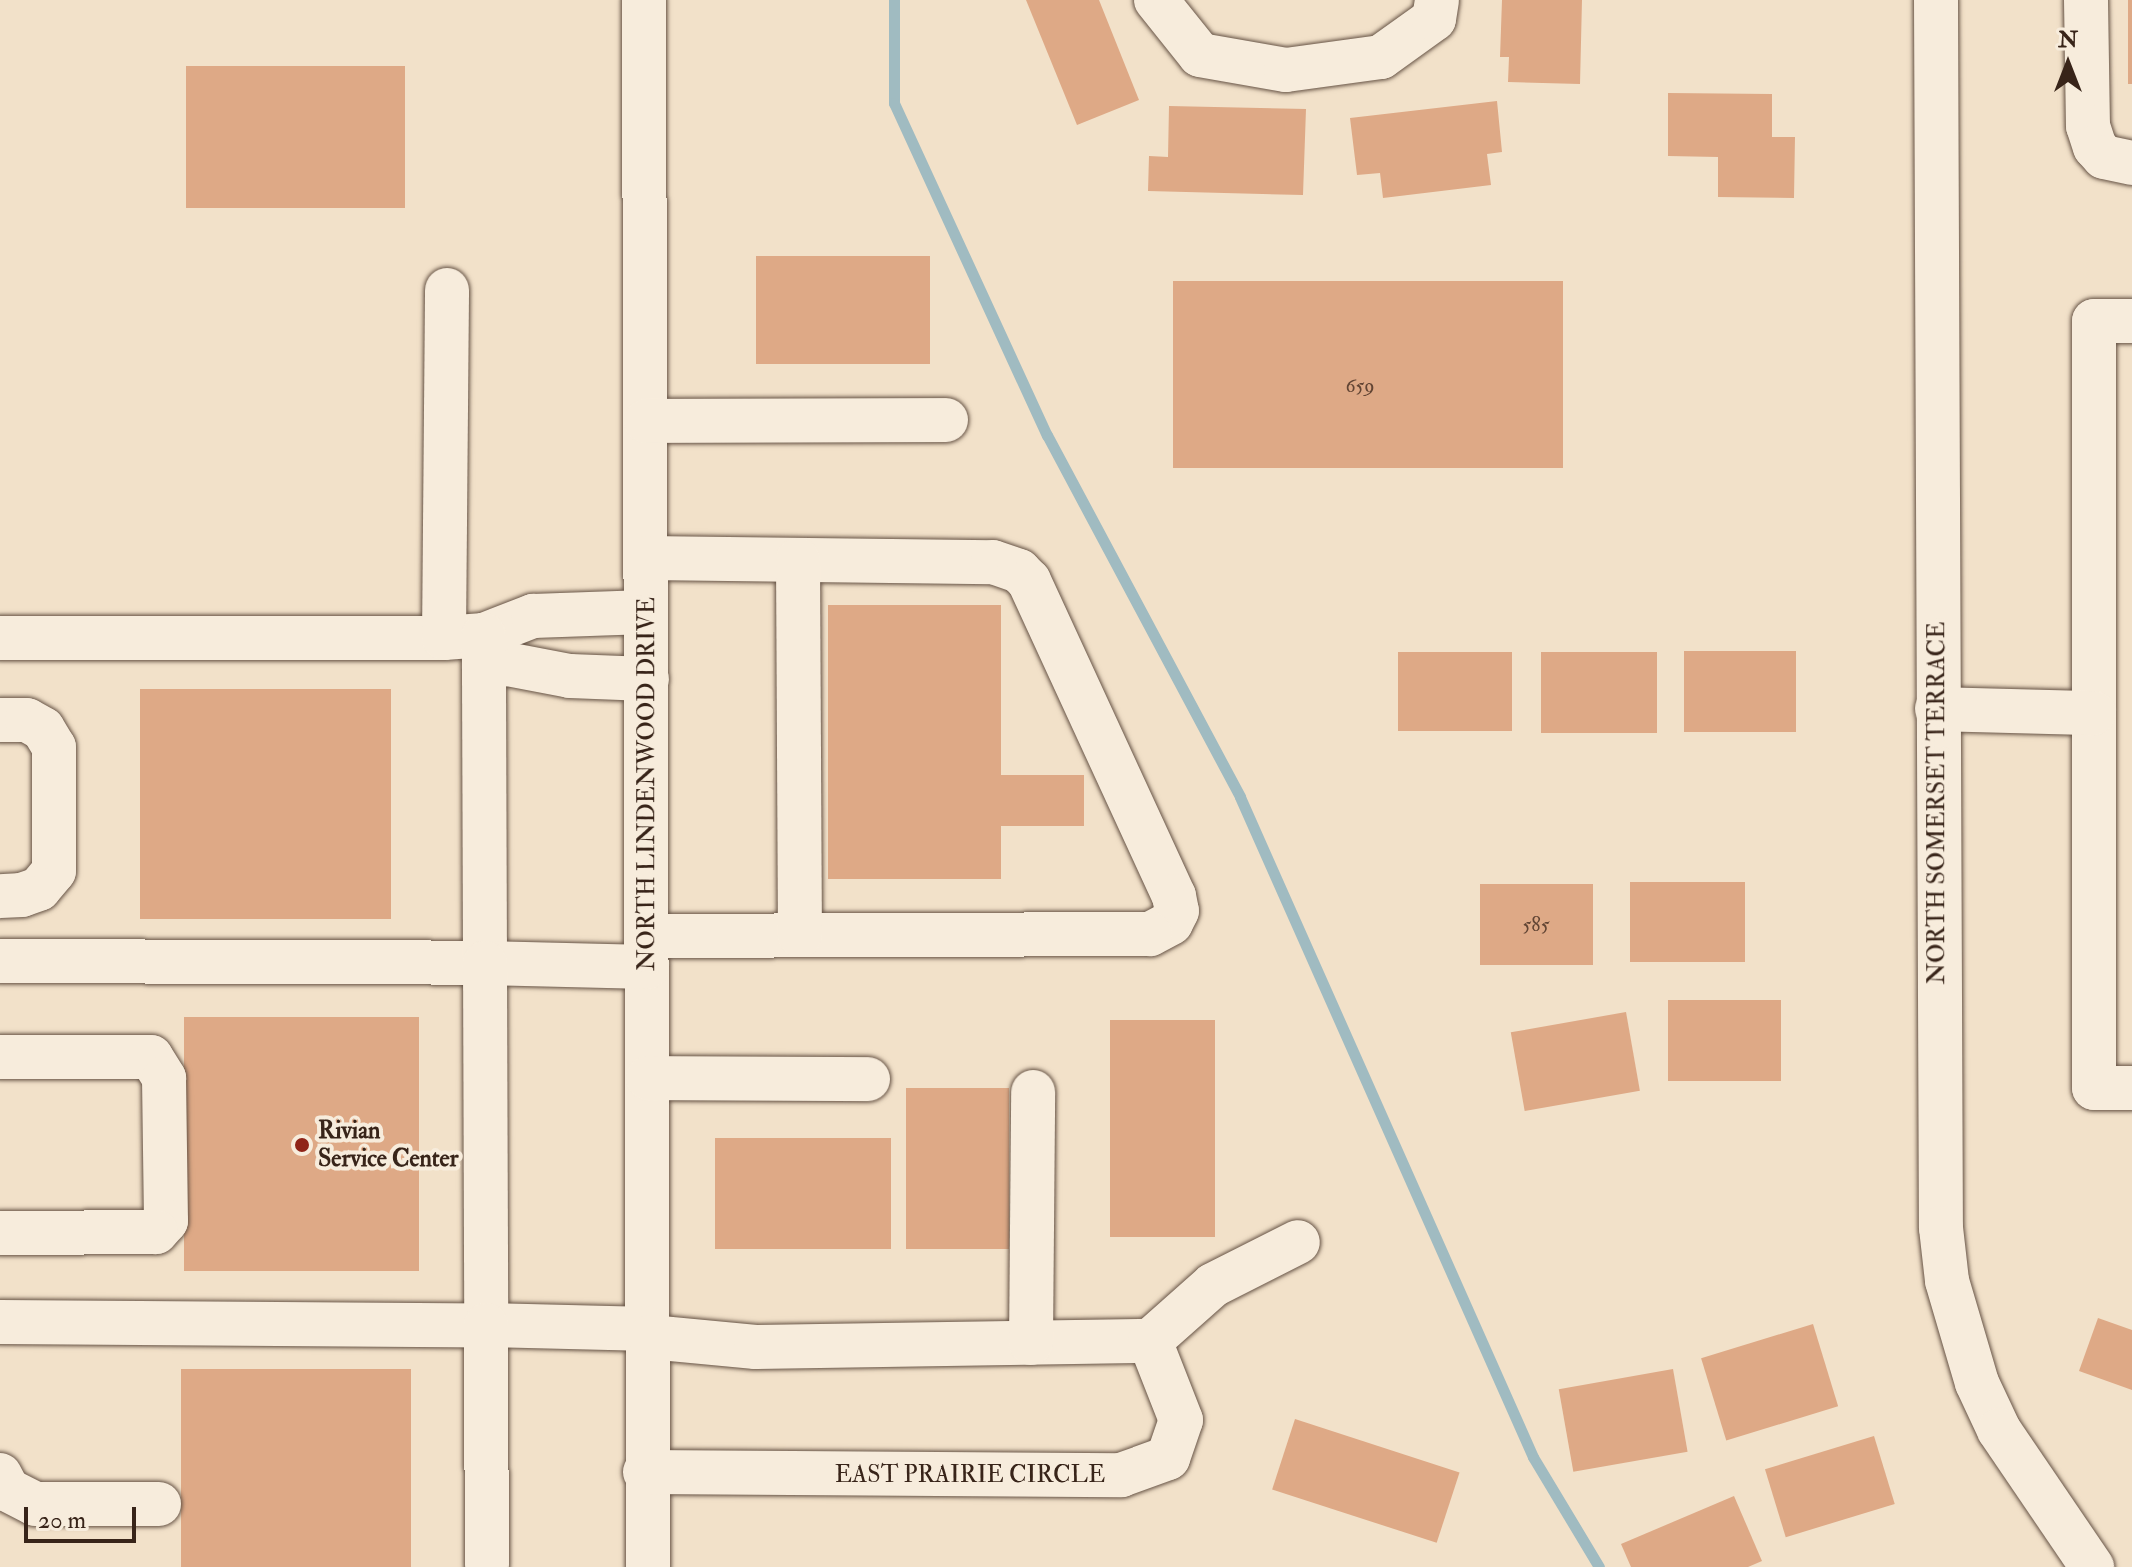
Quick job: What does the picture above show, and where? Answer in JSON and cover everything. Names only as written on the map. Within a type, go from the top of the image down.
[{"type":"street","name":"NORTH LINDENWOOD DRIVE","points":[[644,0],[650,1333],[645,1472],[648,1567]]},
{"type":"street","points":[[1156,0],[1200,55],[1286,70],[1381,57],[1434,19],[1437,0]]},
{"type":"street","name":"NORTH SOMERSET TERRACE","points":[[1936,0],[1940,1155],[1947,1281],[1977,1383],[1999,1430],[2092,1567]]},
{"type":"street","points":[[2086,0],[2088,126],[2095,147],[2104,157],[2132,163]]},
{"type":"street","points":[[447,290],[464,636],[485,963],[487,1565]]},
{"type":"street","points":[[2132,321],[2094,321],[2094,1088],[2132,1088]]},
{"type":"street","points":[[646,421],[946,420]]},
{"type":"street","points":[[0,961],[485,963],[800,935],[1150,934],[1171,923],[1177,911],[1174,896],[1035,595],[1019,571],[993,562],[646,558]]},
{"type":"street","points":[[798,560],[800,935]]},
{"type":"street","points":[[0,638],[464,636],[533,616],[646,612]]},
{"type":"street","points":[[464,636],[507,664],[570,676],[647,679]]},
{"type":"street","points":[[1937,709],[2094,713]]},
{"type":"street","points":[[0,720],[27,720],[43,729],[54,747],[54,871],[39,889],[22,895],[0,896]]},
{"type":"street","points":[[0,1057],[151,1057],[164,1078],[166,1221],[156,1232],[0,1233]]},
{"type":"street","points":[[648,1078],[868,1079]]},
{"type":"street","points":[[1031,1343],[1033,1092]]},
{"type":"street","points":[[0,1322],[486,1325],[650,1333],[756,1347],[1150,1341],[1213,1285],[1298,1242]]},
{"type":"street","name":"EAST PRAIRIE CIRCLE","points":[[645,1472],[1121,1475],[1168,1458],[1181,1420],[1150,1341]]},
{"type":"street","points":[[0,1475],[8,1490],[35,1504],[159,1504]]},
{"type":"building","points":[[1026,0],[1099,0],[1139,100],[1077,125]]},
{"type":"building","points":[[1502,0],[1582,0],[1580,84],[1508,82],[1509,57],[1500,57]]},
{"type":"building","points":[[2128,0],[2132,0],[2132,84],[2128,84]]},
{"type":"building","points":[[186,66],[405,66],[405,208],[186,208]]},
{"type":"building","points":[[1668,93],[1772,94],[1772,137],[1795,137],[1794,198],[1718,197],[1718,157],[1668,156]]},
{"type":"building","points":[[1497,101],[1502,152],[1487,154],[1491,185],[1383,198],[1380,173],[1357,175],[1350,118]]},
{"type":"building","points":[[1169,106],[1306,109],[1303,195],[1148,191],[1149,156],[1168,157]]},
{"type":"building","points":[[756,256],[930,256],[930,364],[756,364]]},
{"type":"building","points":[[1173,281],[1563,281],[1563,468],[1173,468]]},
{"type":"building","points":[[828,605],[1001,605],[1001,775],[1084,775],[1084,826],[1001,826],[1001,879],[828,879]]},
{"type":"building","points":[[1684,651],[1796,651],[1796,732],[1684,732]]},
{"type":"building","points":[[1398,652],[1512,652],[1512,731],[1398,731]]},
{"type":"building","points":[[1541,652],[1657,652],[1657,733],[1541,733]]},
{"type":"building","points":[[140,689],[391,689],[391,919],[140,919]]},
{"type":"building","points":[[1630,882],[1745,882],[1745,962],[1630,962]]},
{"type":"building","points":[[1480,884],[1593,884],[1593,965],[1480,965]]},
{"type":"building","points":[[1668,1000],[1781,1000],[1781,1081],[1668,1081]]},
{"type":"building","points":[[1626,1012],[1640,1091],[1525,1111],[1511,1032]]},
{"type":"building","name":"Rivian Service Center","points":[[184,1017],[419,1017],[419,1271],[184,1271]]},
{"type":"building","points":[[1110,1020],[1215,1020],[1215,1237],[1110,1237]]},
{"type":"building","points":[[906,1088],[1009,1088],[1009,1249],[906,1249]]},
{"type":"building","points":[[715,1138],[891,1138],[891,1249],[715,1249]]},
{"type":"building","points":[[2098,1318],[2132,1330],[2132,1390],[2079,1371]]},
{"type":"building","points":[[1813,1324],[1838,1406],[1726,1440],[1701,1358]]},
{"type":"building","points":[[181,1369],[411,1369],[411,1567],[181,1567]]},
{"type":"building","points":[[1673,1369],[1688,1452],[1573,1472],[1559,1389]]},
{"type":"building","points":[[1295,1419],[1460,1472],[1437,1543],[1272,1489]]},
{"type":"building","points":[[1874,1436],[1895,1504],[1786,1537],[1765,1469]]},
{"type":"building","points":[[1734,1496],[1762,1561],[1748,1567],[1631,1567],[1621,1544]]},
{"type":"waterway","points":[[894,0],[894,103],[1047,435],[1240,797],[1533,1457],[1599,1567]]},
{"type":"place","name":"Rivian Service Center","points":[[302,1145]]}]
